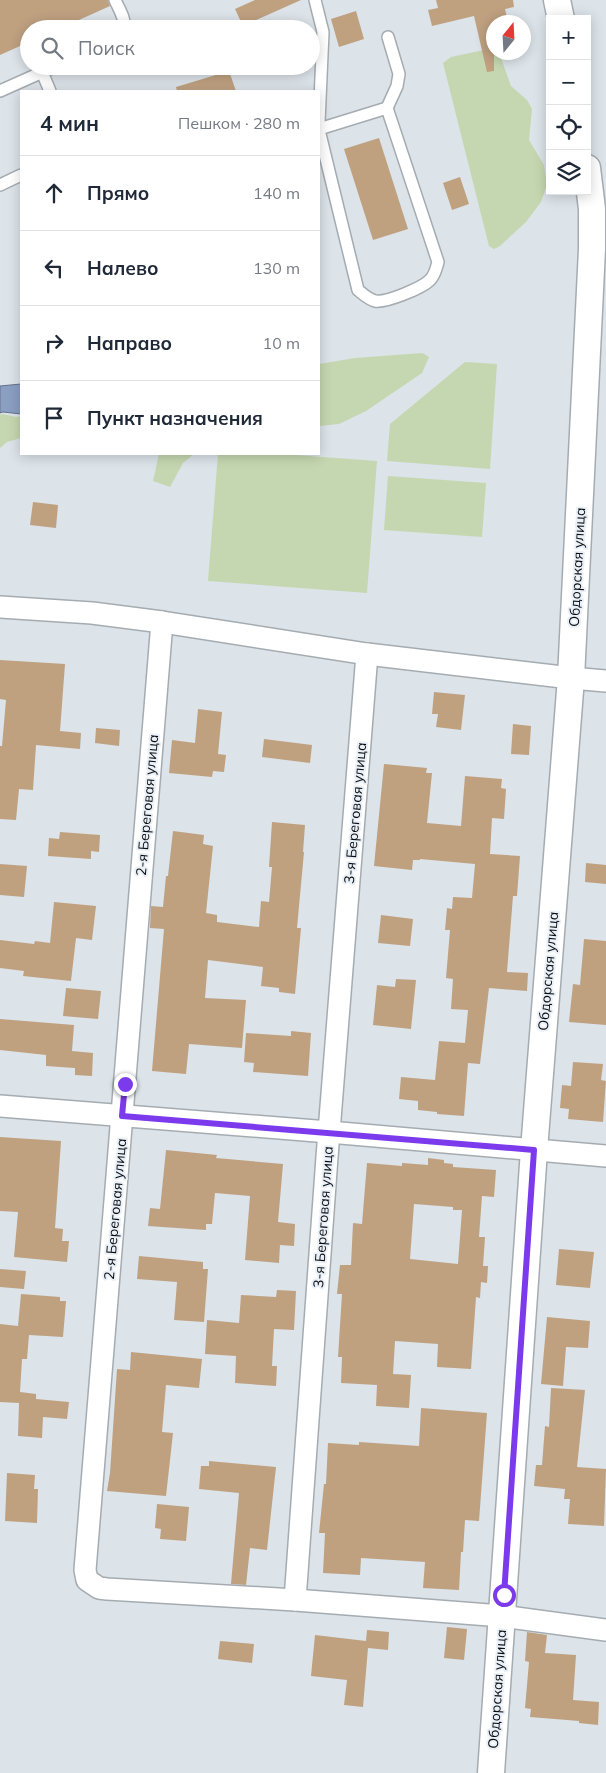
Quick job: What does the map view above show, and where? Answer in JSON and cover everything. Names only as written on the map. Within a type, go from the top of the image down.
[{"type":"street","points":[[557,0],[560,15]]},
{"type":"street","name":"Обдорская улица","points":[[491,1773],[534,1150],[571,678],[592,249],[599,209],[591,182]]},
{"type":"street","points":[[0,607],[92,613],[367,654],[606,681]]},
{"type":"street","name":"2-я Береговая улица","points":[[162,622],[85,1570],[87,1580],[98,1588],[295,1600]]},
{"type":"street","name":"3-я Береговая улица","points":[[295,1600],[329,1132],[367,654]]},
{"type":"street","points":[[0,1106],[606,1156]]},
{"type":"street","points":[[295,1600],[502,1616],[606,1630]]},
{"type":"lane","points":[[115,0],[124,20]]},
{"type":"lane","points":[[315,0],[323,32],[320,100]]},
{"type":"lane","points":[[320,134],[358,290],[374,300],[383,301],[423,285],[436,272],[438,262],[387,108],[397,86],[399,74],[388,37]]},
{"type":"lane","points":[[0,91],[35,75]]},
{"type":"lane","points":[[43,75],[50,90]]},
{"type":"lane","points":[[320,130],[387,108]]},
{"type":"lane","points":[[0,184],[20,175]]},
{"type":"green space","points":[[484,50],[486,50],[486,60],[502,60],[511,86],[527,100],[532,109],[529,140],[544,165],[546,188],[541,202],[526,222],[500,246],[494,249],[489,246],[443,63],[451,57]]},
{"type":"green space","points":[[422,353],[429,357],[422,373],[366,411],[339,424],[320,426],[320,364],[355,358]]},
{"type":"green space","points":[[465,362],[497,364],[490,469],[387,461],[390,424]]},
{"type":"green space","points":[[0,415],[20,416],[20,438],[7,442],[0,448]]},
{"type":"green space","points":[[159,455],[193,455],[183,463],[170,487],[153,481]]},
{"type":"green space","points":[[218,455],[296,455],[377,461],[367,593],[208,581]]},
{"type":"green space","points":[[388,476],[486,483],[482,537],[384,530]]},
{"type":"water","points":[[20,384],[20,414],[0,413],[0,386]]},
{"type":"building","points":[[0,0],[108,0],[110,6],[79,20],[20,20],[20,46],[0,55]]},
{"type":"building","points":[[255,0],[301,0],[256,20],[240,20],[235,9]]},
{"type":"building","points":[[436,0],[513,0],[514,7],[505,9],[506,15],[486,15],[486,60],[494,60],[494,71],[487,72],[474,16],[432,26],[428,10],[438,8]]},
{"type":"building","points":[[356,11],[364,39],[339,47],[331,19]]},
{"type":"building","points":[[216,75],[230,75],[236,90],[177,90],[176,87]]},
{"type":"building","points":[[379,138],[408,229],[373,240],[344,149]]},
{"type":"building","points":[[460,177],[469,204],[452,210],[443,183]]},
{"type":"building","points":[[33,502],[58,505],[56,528],[30,525]]},
{"type":"building","points":[[0,660],[65,664],[60,731],[81,733],[80,749],[36,745],[33,790],[19,789],[16,820],[0,819],[0,746],[2,746],[6,700],[0,699]]},
{"type":"building","points":[[434,692],[465,695],[461,730],[436,727],[438,714],[432,714]]},
{"type":"building","points":[[198,709],[222,712],[218,754],[226,755],[224,772],[213,771],[212,777],[169,773],[172,740],[195,743]]},
{"type":"building","points":[[513,724],[531,726],[529,755],[511,754]]},
{"type":"building","points":[[96,728],[120,730],[119,746],[95,743]]},
{"type":"building","points":[[264,739],[312,745],[310,763],[262,757]]},
{"type":"building","points":[[384,764],[427,768],[426,773],[432,773],[427,823],[461,826],[465,776],[502,779],[501,788],[506,789],[504,819],[492,818],[490,854],[520,856],[517,896],[513,896],[507,972],[528,973],[527,991],[489,988],[480,1064],[468,1063],[464,1116],[437,1114],[437,1112],[418,1110],[418,1101],[399,1099],[401,1077],[435,1080],[439,1041],[465,1043],[468,1010],[451,1009],[453,979],[446,978],[450,930],[445,930],[447,908],[452,909],[453,897],[472,898],[475,864],[420,859],[413,860],[412,870],[374,866]]},
{"type":"building","points":[[272,822],[305,825],[297,928],[301,928],[295,994],[279,992],[279,988],[261,986],[263,967],[208,960],[205,998],[246,1000],[242,1048],[189,1044],[186,1074],[152,1071],[164,929],[150,928],[151,906],[163,907],[173,831],[204,835],[203,844],[213,846],[206,913],[217,915],[217,922],[259,927],[261,901],[269,902],[272,867],[269,867]]},
{"type":"building","points":[[60,832],[100,835],[99,852],[91,851],[91,859],[48,856],[49,838],[59,839]]},
{"type":"building","points":[[586,863],[606,865],[606,884],[585,882]]},
{"type":"building","points":[[0,864],[27,866],[24,897],[0,895]]},
{"type":"building","points":[[54,902],[96,906],[92,940],[76,938],[71,981],[23,976],[24,971],[0,968],[0,940],[34,944],[35,941],[50,943]]},
{"type":"building","points":[[381,915],[413,919],[410,946],[378,943]]},
{"type":"building","points":[[584,939],[606,941],[606,1025],[569,1022],[573,984],[580,985]]},
{"type":"building","points":[[396,979],[416,980],[411,1029],[373,1025],[377,985],[395,987]]},
{"type":"building","points":[[66,988],[101,991],[98,1019],[63,1016]]},
{"type":"building","points":[[0,1019],[74,1025],[72,1051],[93,1053],[92,1076],[75,1075],[75,1068],[46,1066],[46,1055],[0,1050]]},
{"type":"building","points":[[291,1031],[311,1033],[308,1076],[253,1072],[254,1063],[244,1062],[246,1033],[291,1036]]},
{"type":"building","points":[[573,1062],[603,1064],[601,1080],[606,1081],[603,1122],[568,1119],[569,1109],[560,1108],[562,1085],[571,1086]]},
{"type":"building","points":[[0,1137],[61,1141],[55,1228],[63,1229],[62,1241],[69,1241],[67,1262],[14,1257],[18,1212],[0,1211]]},
{"type":"building","points":[[166,1150],[217,1155],[216,1158],[283,1164],[278,1222],[295,1224],[294,1246],[280,1245],[279,1263],[245,1260],[250,1196],[215,1193],[212,1224],[206,1224],[206,1230],[148,1226],[150,1208],[160,1209]]},
{"type":"building","points":[[428,1158],[444,1160],[444,1163],[453,1164],[453,1167],[496,1170],[494,1197],[482,1196],[479,1237],[485,1237],[483,1266],[488,1266],[487,1283],[481,1282],[480,1298],[476,1297],[471,1369],[437,1367],[438,1344],[395,1341],[393,1374],[411,1375],[409,1408],[376,1406],[377,1385],[341,1383],[342,1357],[338,1357],[342,1294],[337,1294],[340,1265],[351,1265],[353,1223],[362,1224],[367,1163],[402,1166],[402,1163],[428,1165]],"holes":[[[414,1204],[453,1207],[453,1210],[462,1210],[458,1264],[410,1259]]]},
{"type":"building","points":[[559,1249],[594,1252],[590,1288],[556,1285]]},
{"type":"building","points":[[139,1256],[203,1262],[203,1269],[208,1269],[204,1322],[174,1320],[177,1282],[137,1279]]},
{"type":"building","points":[[0,1269],[26,1271],[24,1289],[0,1287]]},
{"type":"building","points":[[277,1290],[296,1291],[294,1330],[274,1329],[272,1366],[277,1366],[276,1386],[235,1383],[236,1356],[205,1354],[207,1320],[239,1323],[241,1295],[276,1297]]},
{"type":"building","points":[[21,1294],[60,1297],[60,1301],[66,1301],[63,1337],[29,1335],[27,1359],[22,1359],[20,1392],[36,1394],[36,1399],[69,1402],[67,1419],[43,1417],[42,1438],[18,1436],[19,1403],[0,1402],[0,1324],[18,1326]]},
{"type":"building","points":[[547,1317],[590,1321],[588,1348],[566,1347],[563,1386],[541,1384]]},
{"type":"building","points":[[131,1352],[202,1359],[199,1388],[166,1385],[162,1432],[173,1433],[166,1496],[107,1491],[110,1473],[117,1369],[130,1370]]},
{"type":"building","points":[[551,1388],[585,1390],[577,1467],[606,1469],[604,1526],[568,1524],[570,1499],[564,1499],[565,1489],[534,1486],[536,1465],[542,1465],[545,1426],[549,1427]]},
{"type":"building","points":[[421,1408],[487,1413],[479,1521],[465,1520],[459,1590],[423,1588],[425,1562],[361,1558],[360,1575],[323,1573],[325,1533],[319,1533],[324,1484],[326,1484],[328,1443],[359,1445],[359,1442],[419,1446]]},
{"type":"building","points":[[209,1461],[276,1467],[267,1550],[250,1548],[246,1585],[231,1584],[239,1493],[199,1489],[201,1466],[209,1466]]},
{"type":"building","points":[[7,1473],[35,1475],[34,1489],[38,1489],[37,1523],[5,1521]]},
{"type":"building","points":[[157,1504],[189,1507],[186,1541],[160,1539],[161,1529],[155,1528]]},
{"type":"building","points":[[447,1627],[467,1629],[464,1660],[444,1658]]},
{"type":"building","points":[[367,1630],[389,1632],[388,1650],[368,1648],[363,1707],[344,1705],[347,1680],[311,1676],[315,1635],[366,1641]]},
{"type":"building","points":[[527,1632],[547,1635],[545,1653],[576,1655],[573,1700],[599,1702],[598,1725],[579,1723],[579,1721],[530,1717],[531,1709],[525,1708],[529,1662],[525,1661]]},
{"type":"building","points":[[220,1641],[254,1644],[252,1663],[218,1659]]},
{"type":"route","points":[[125,1084],[122,1116],[534,1150],[504,1595]]}]
